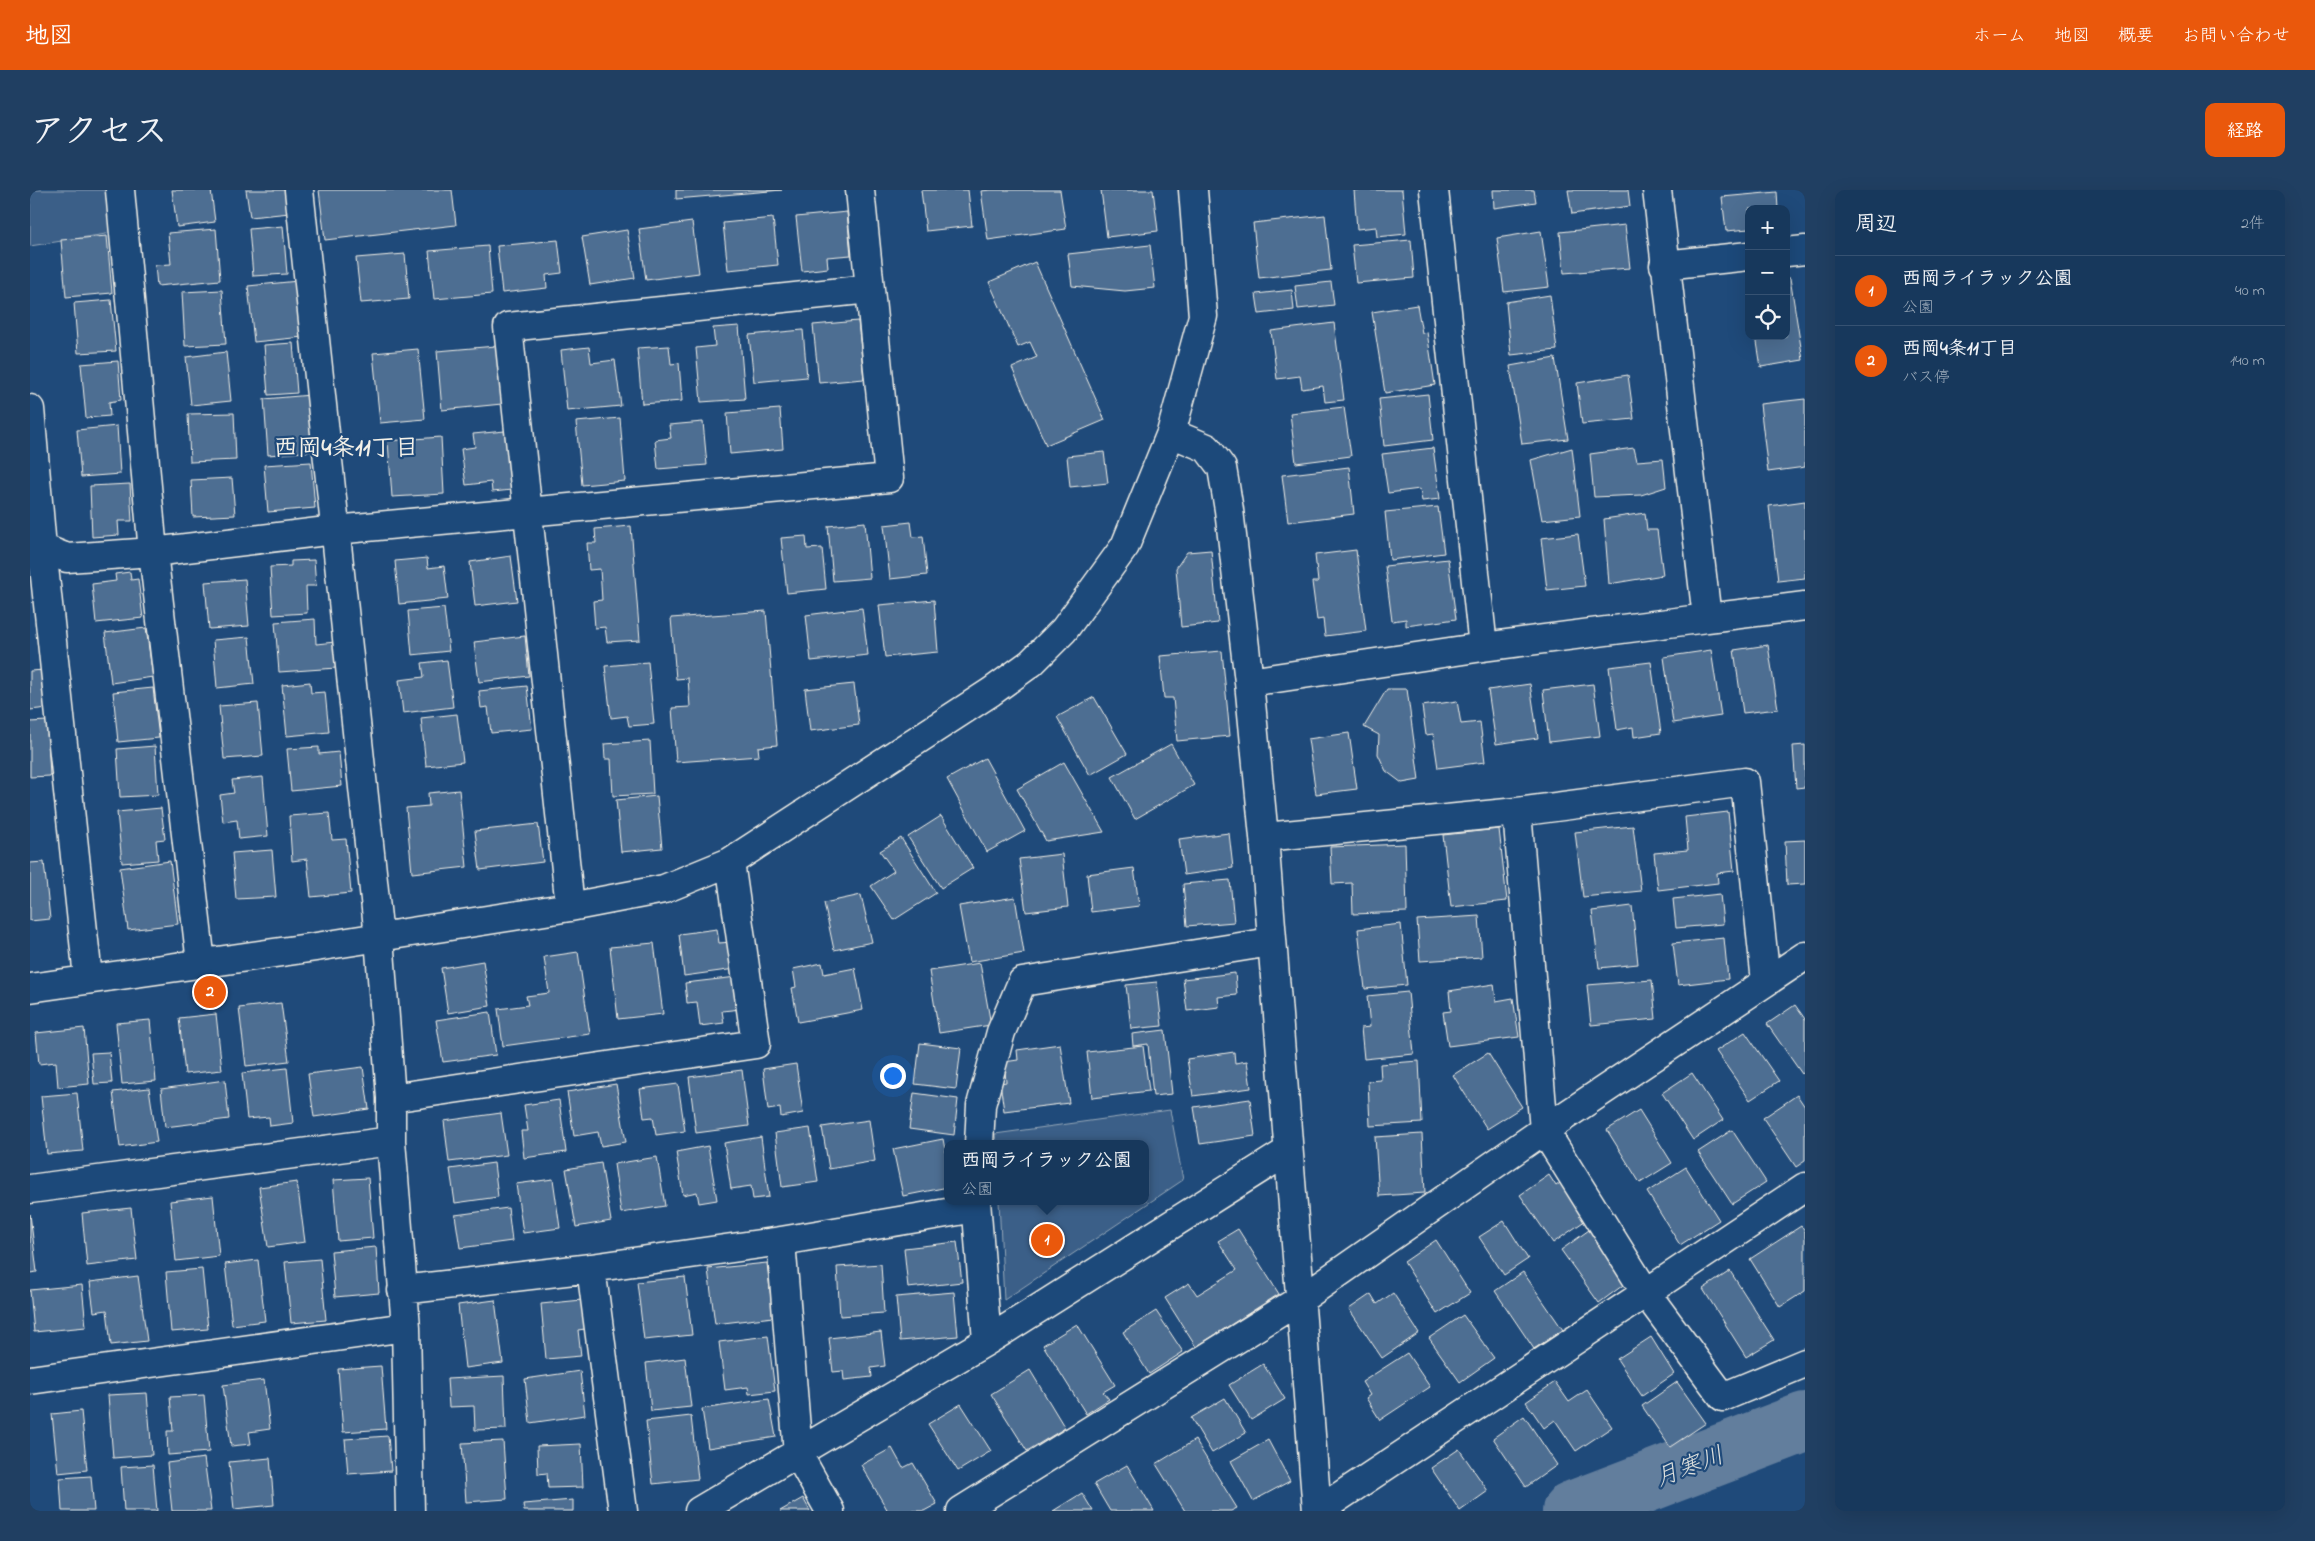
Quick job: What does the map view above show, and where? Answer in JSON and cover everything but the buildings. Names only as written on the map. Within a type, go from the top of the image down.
[{"type":"street","points":[[120,190],[153,552],[201,963]]},
{"type":"street","points":[[299,190],[380,936],[391,1098],[391,1141],[406,1327],[410,1511]]},
{"type":"street","points":[[36,549],[67,558],[153,552],[335,530],[889,478],[860,190]]},
{"type":"street","points":[[30,988],[570,907],[664,888],[730,862],[991,692],[1031,663],[1064,630],[1125,546],[1171,432],[1203,316],[1193,190]]},
{"type":"street","points":[[1434,190],[1483,647]]},
{"type":"street","points":[[1656,190],[1706,618]]},
{"type":"street","points":[[1790,252],[1805,250]]},
{"type":"street","points":[[1664,265],[1745,256]]},
{"type":"street","points":[[570,907],[526,512],[508,327],[870,289]]},
{"type":"street","points":[[30,409],[36,549],[88,978]]},
{"type":"street","points":[[1171,432],[1207,448],[1222,468],[1249,682],[1264,837],[1318,1511],[1805,1187]]},
{"type":"street","points":[[1249,682],[1483,647],[1805,606]]},
{"type":"street","points":[[1264,837],[1517,812],[1745,782],[1766,982]]},
{"type":"street","points":[[1517,812],[1544,1130],[1646,1293],[1723,1397],[1805,1363]]},
{"type":"street","points":[[391,1098],[756,1044],[730,862]]},
{"type":"street","points":[[979,1140],[983,1096],[1001,1032],[1022,982],[1272,942]]},
{"type":"street","points":[[961,1511],[1301,1299],[1544,1130],[1805,956]]},
{"type":"street","points":[[30,1189],[391,1141]]},
{"type":"street","points":[[699,1511],[987,1341],[1288,1152]]},
{"type":"street","points":[[402,1290],[591,1268],[781,1241],[976,1205],[987,1341]]},
{"type":"street","points":[[781,1241],[798,1454],[830,1511]]},
{"type":"street","points":[[591,1268],[623,1511]]},
{"type":"street","points":[[30,1380],[406,1327]]},
{"type":"shaded area","points":[[30,190],[108,190],[112,233],[30,246]]},
{"type":"shaded area","points":[[1170,1110],[1183,1180],[1149,1203],[1149,1140],[996,1140],[995,1134]]},
{"type":"shaded area","points":[[999,1205],[1146,1205],[1004,1300]]},
{"type":"waterway","name":"月寒川","points":[[1572,1511],[1805,1422]]},
{"type":"place","name":"西岡4条11丁目","points":[[210,992]]},
{"type":"place","name":"西岡ライラック公園","points":[[1047,1240]]},
{"type":"district","name":"西岡4条11丁目","points":[[346,447]]}]
